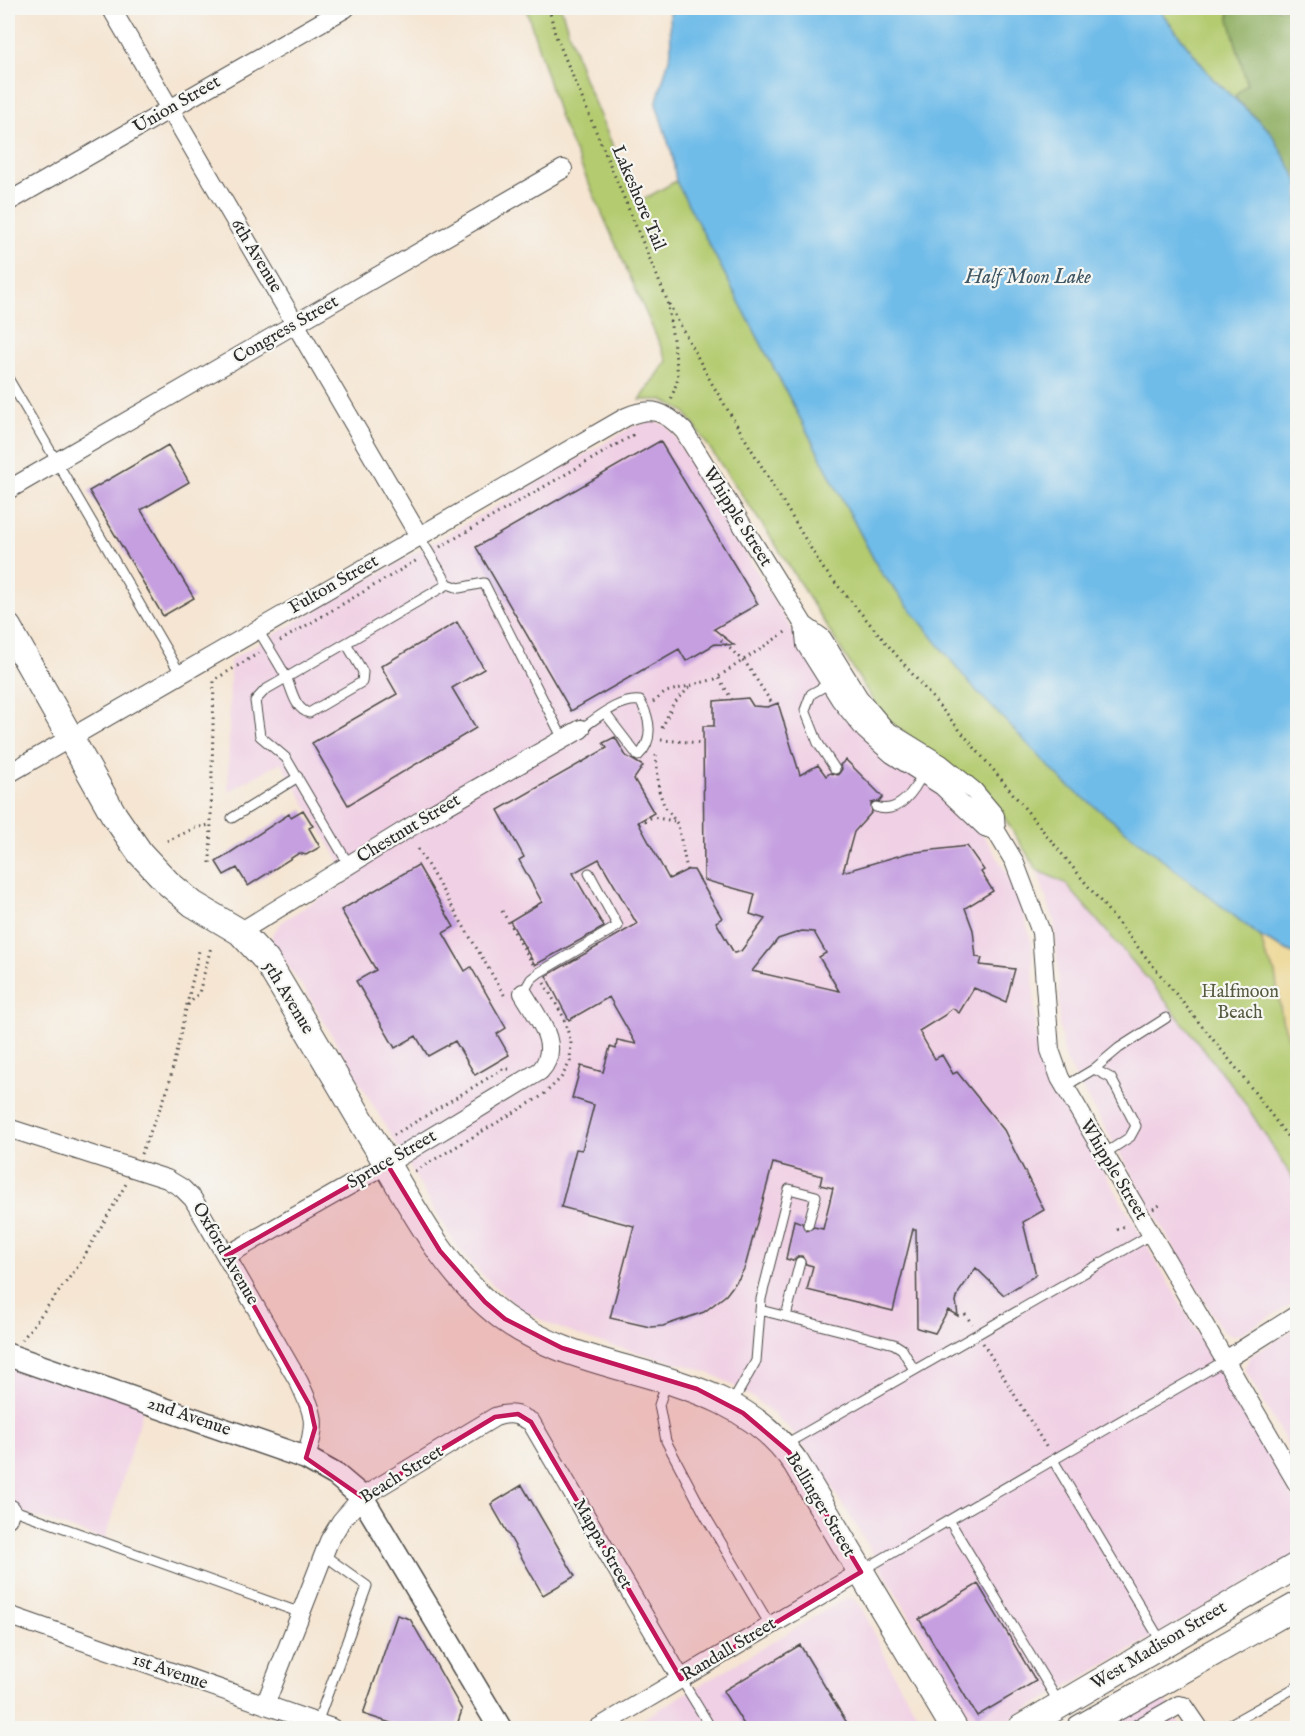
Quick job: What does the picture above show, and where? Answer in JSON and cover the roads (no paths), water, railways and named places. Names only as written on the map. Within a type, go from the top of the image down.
[{"type":"main road","name":"5th Avenue","points":[[8,627],[123,829],[154,870],[193,903],[240,932],[267,960],[387,1164],[460,1279],[505,1318],[529,1333],[580,1354]]},
{"type":"main road","name":"Bellinger Street","points":[[580,1354],[668,1379],[731,1405],[759,1424],[783,1445],[796,1463],[954,1728]]},
{"type":"main road","name":"West Madison Street","points":[[1021,1728],[1298,1564]]},
{"type":"main road","name":"West Madison Street","points":[[1080,1728],[1298,1605]]},
{"type":"street","name":"6th Avenue","points":[[111,8],[418,536]]},
{"type":"street","name":"Union Street","points":[[8,202],[346,8]]},
{"type":"street","name":"Congress Street","points":[[8,490],[563,169]]},
{"type":"street","name":"Fulton Street","points":[[8,774],[626,417],[641,410],[667,408]]},
{"type":"street","name":"Whipple Street","points":[[667,408],[684,431],[804,625],[806,645],[859,698],[885,730],[928,755],[958,777],[995,816],[996,831],[1014,861],[1036,916],[1043,947],[1050,1050],[1064,1087],[1298,1485]]},
{"type":"street","name":"Whipple Street","points":[[838,679],[852,714],[876,742],[954,796],[985,827],[996,831]]},
{"type":"street","name":"Chestnut Street","points":[[240,932],[349,865],[581,729]]},
{"type":"street","name":"Spruce Street","points":[[226,1256],[387,1164],[535,1075],[545,1066],[550,1054],[547,1036],[516,998]]},
{"type":"street","name":"Oxford Avenue","points":[[8,1128],[167,1179],[182,1188],[193,1199],[299,1382],[310,1406],[315,1428],[306,1458]]},
{"type":"street","points":[[1224,1360],[1298,1314]]},
{"type":"street","name":"2nd Avenue","points":[[8,1356],[306,1458],[336,1475],[362,1497]]},
{"type":"street","name":"Beach Street","points":[[265,1705],[324,1555],[341,1521],[362,1497],[495,1418],[518,1414]]},
{"type":"street","name":"Mappa Street","points":[[518,1414],[531,1422],[681,1679]]},
{"type":"street","points":[[362,1497],[500,1728]]},
{"type":"street","name":"Randall Street","points":[[598,1728],[861,1572]]},
{"type":"street","name":"1st Avenue","points":[[8,1615],[325,1726]]},
{"type":"street","points":[[1139,1728],[1179,1705],[1184,1706],[1198,1728]]},
{"type":"lane","points":[[8,378],[181,675]]},
{"type":"lane","points":[[418,536],[448,584],[459,588],[484,583],[563,739]]},
{"type":"lane","points":[[349,865],[286,758],[264,740],[258,730],[257,698],[448,584]]},
{"type":"lane","points":[[258,630],[287,678],[293,696],[303,711],[312,713],[362,682],[363,672],[346,643]]},
{"type":"lane","points":[[835,769],[818,743],[805,710],[811,694],[838,679]]},
{"type":"lane","points":[[581,729],[605,713],[640,700],[646,710],[650,736],[647,745],[638,756],[605,713]]},
{"type":"lane","points":[[876,807],[892,808],[901,803],[923,774],[928,755]]},
{"type":"lane","points":[[232,818],[298,777]]},
{"type":"lane","points":[[516,998],[538,973],[618,927],[589,873]]},
{"type":"lane","points":[[1064,1087],[1094,1069],[1119,1048],[1166,1018]]},
{"type":"lane","points":[[1094,1069],[1111,1078],[1136,1126],[1130,1137],[1104,1155]]},
{"type":"lane","points":[[731,1405],[756,1361],[760,1310],[789,1189],[816,1196],[808,1225]]},
{"type":"lane","points":[[783,1445],[1152,1234]]},
{"type":"lane","points":[[786,1316],[800,1262]]},
{"type":"lane","points":[[760,1310],[894,1344],[902,1349],[914,1370]]},
{"type":"lane","points":[[861,1572],[1224,1360]]},
{"type":"lane","points":[[668,1379],[659,1405],[666,1441],[706,1517],[770,1625]]},
{"type":"lane","points":[[1053,1460],[1163,1645]]},
{"type":"lane","points":[[9,1513],[301,1612]]},
{"type":"lane","points":[[949,1520],[1061,1705]]},
{"type":"lane","points":[[324,1555],[367,1586],[325,1726]]},
{"type":"lane","points":[[681,1679],[711,1728]]},
{"type":"lane","points":[[1223,1728],[1298,1686]]},
{"type":"water","name":"Half Moon Lake","points":[[670,8],[1158,8],[1213,79],[1270,131],[1298,181],[1297,955],[1261,937],[1065,783],[970,684],[880,571],[676,181],[672,154],[656,104],[671,52]]},
{"type":"park label","name":"Halfmoon Beach","points":[[1240,1002]]}]
